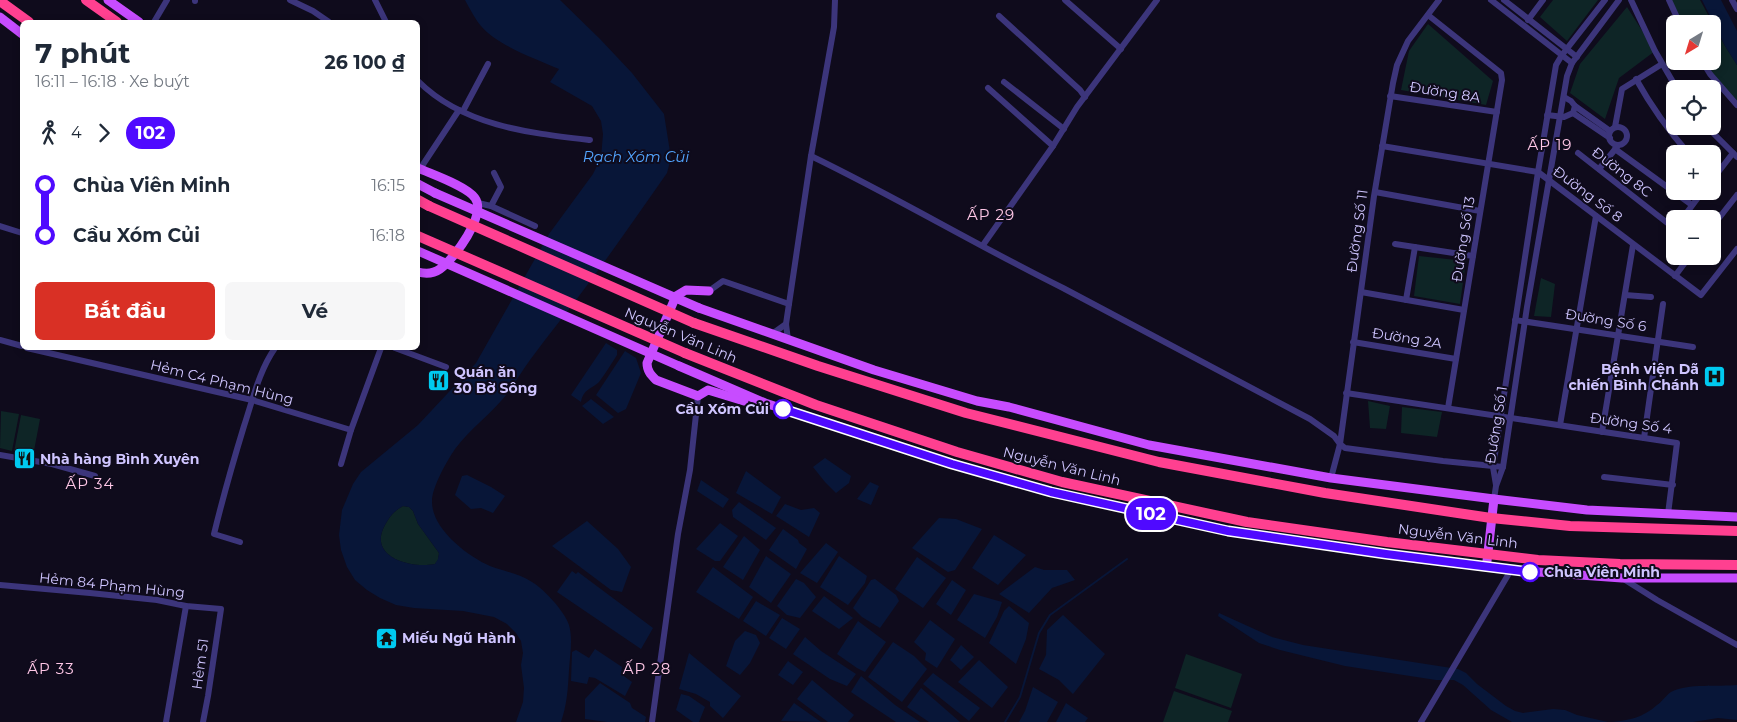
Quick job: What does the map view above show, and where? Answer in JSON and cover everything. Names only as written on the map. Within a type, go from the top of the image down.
[{"type":"highway","points":[[86,0],[114,20]]},
{"type":"highway","points":[[0,1],[26,20]]},
{"type":"highway","name":"Nguyễn Văn Linh","points":[[420,201],[694,323],[818,366],[966,413],[1147,459],[1325,493],[1491,518],[1570,526],[1737,531]]},
{"type":"highway","name":"Nguyễn Văn Linh","points":[[420,237],[684,353],[816,405],[957,452],[1062,482],[1247,522],[1387,542],[1538,560],[1620,564],[1737,565]]},
{"type":"main road","points":[[108,0],[136,20]]},
{"type":"main road","points":[[0,17],[20,32]]},
{"type":"main road","points":[[420,168],[470,192],[478,203],[479,208],[468,234],[451,259],[439,270],[432,273],[420,272]]},
{"type":"main road","points":[[420,185],[699,308],[874,370],[977,401],[1009,407],[1130,441],[1331,478],[1494,499],[1587,510],[1737,517]]},
{"type":"main road","name":"Nguyễn Văn Linh","points":[[420,252],[765,403],[952,464],[1051,492],[1239,533],[1486,567],[1622,578],[1737,578]]},
{"type":"main road","points":[[709,292],[686,290],[676,296],[647,363],[649,372],[656,380],[698,396],[708,390],[759,407],[765,403]]},
{"type":"main road","points":[[1486,567],[1494,499]]},
{"type":"street","points":[[155,20],[167,0]]},
{"type":"street","points":[[290,0],[313,11],[326,20]]},
{"type":"street","points":[[374,0],[385,20]]},
{"type":"street","points":[[788,340],[786,324],[811,156],[834,27],[835,0]]},
{"type":"street","points":[[1065,0],[1120,49]]},
{"type":"street","points":[[983,246],[1085,97],[1157,0]]},
{"type":"street","name":"Đường Số 11","points":[[1331,478],[1340,444],[1375,192],[1390,96],[1397,65],[1408,41],[1440,0]]},
{"type":"street","points":[[1491,0],[1572,63]]},
{"type":"street","points":[[1504,0],[1577,57]]},
{"type":"street","points":[[1524,25],[1543,0]]},
{"type":"street","name":"Đường Số 1","points":[[1496,486],[1493,467],[1500,416],[1556,64],[1605,0]]},
{"type":"street","name":"Đường Số 1","points":[[1496,486],[1503,467],[1525,322],[1567,76],[1572,63],[1619,0]]},
{"type":"street","points":[[1632,0],[1662,64],[1672,80]]},
{"type":"street","points":[[1670,0],[1676,15]]},
{"type":"street","points":[[1732,0],[1737,9]]},
{"type":"street","name":"Đường Số 13","points":[[1428,15],[1501,73],[1502,80],[1448,408]]},
{"type":"street","points":[[999,16],[1080,90],[1085,97]]},
{"type":"street","points":[[420,167],[461,111],[488,64]]},
{"type":"street","points":[[1662,64],[1622,89],[1612,132],[1613,143],[1692,205]]},
{"type":"street","points":[[1708,70],[1737,106]]},
{"type":"street","points":[[1636,79],[1652,107],[1681,145]]},
{"type":"street","points":[[420,82],[441,99],[461,111],[487,122],[512,129],[590,140]]},
{"type":"street","points":[[1004,82],[1064,129]]},
{"type":"street","points":[[988,88],[1053,146]]},
{"type":"street","name":"Đường 8A","points":[[1390,96],[1497,112]]},
{"type":"street","points":[[1564,97],[1571,101],[1574,109],[1612,132],[1624,128],[1627,134],[1624,142],[1617,147],[1599,169]]},
{"type":"street","points":[[1547,115],[1567,117],[1574,109]]},
{"type":"street","points":[[1715,135],[1735,155],[1721,170]]},
{"type":"street","name":"Đường Số 8","points":[[1382,146],[1538,172],[1701,295],[1737,249]]},
{"type":"street","name":"Đường 8C","points":[[1578,153],[1666,221]]},
{"type":"street","points":[[811,156],[870,185],[1310,419],[1334,436],[1345,448],[1503,467]]},
{"type":"street","points":[[492,206],[501,187],[494,173]]},
{"type":"street","points":[[1375,192],[1480,211]]},
{"type":"street","points":[[1721,216],[1737,196]]},
{"type":"street","points":[[1688,210],[1696,200]]},
{"type":"street","points":[[478,203],[492,206],[535,226]]},
{"type":"street","points":[[1560,425],[1596,216]]},
{"type":"street","points":[[0,226],[20,232]]},
{"type":"street","points":[[1395,244],[1473,256]]},
{"type":"street","points":[[1602,432],[1633,245]]},
{"type":"street","points":[[1406,300],[1415,247]]},
{"type":"street","points":[[1675,276],[1683,265]]},
{"type":"street","points":[[709,292],[723,281],[789,304]]},
{"type":"street","points":[[1360,292],[1464,310]]},
{"type":"street","points":[[1624,295],[1651,297]]},
{"type":"street","points":[[1644,438],[1663,304]]},
{"type":"street","name":"Đường Số 6","points":[[1515,320],[1618,334],[1693,347]]},
{"type":"street","points":[[772,334],[786,324]]},
{"type":"street","points":[[0,340],[20,345]]},
{"type":"street","name":"Đường 2A","points":[[1354,342],[1456,359]]},
{"type":"street","name":"Hẻm C4 Phạm Hùng","points":[[36,350],[252,400],[351,430]]},
{"type":"street","points":[[240,542],[214,534],[252,400],[265,362],[274,350]]},
{"type":"street","points":[[341,464],[351,430],[380,350]]},
{"type":"street","points":[[400,350],[446,367]]},
{"type":"street","name":"Đường Số 4","points":[[1346,392],[1677,443],[1668,514]]},
{"type":"street","points":[[652,722],[678,534],[690,470],[698,396]]},
{"type":"street","points":[[0,455],[52,464],[95,476]]},
{"type":"street","points":[[1604,477],[1673,485]]},
{"type":"street","points":[[1494,499],[1496,486]]},
{"type":"street","points":[[1421,722],[1459,661],[1488,607],[1511,570]]},
{"type":"street","points":[[1622,578],[1656,600],[1737,645]]},
{"type":"street","name":"Hẻm 84 Phạm Hùng","points":[[0,585],[221,609]]},
{"type":"street","points":[[166,722],[186,606]]},
{"type":"street","name":"Hẻm 51","points":[[202,722],[208,696],[221,609]]},
{"type":"green space","points":[[1553,0],[1598,0],[1567,41],[1540,17]]},
{"type":"green space","points":[[1669,0],[1700,0],[1708,15],[1676,15]]},
{"type":"green space","points":[[1627,7],[1655,51],[1619,78],[1605,119],[1570,93],[1580,64]]},
{"type":"green space","points":[[1428,24],[1493,81],[1486,105],[1401,90],[1409,51]]},
{"type":"green space","points":[[1721,39],[1737,65],[1737,105],[1721,85],[1721,80],[1717,80],[1709,70],[1721,70]]},
{"type":"green space","points":[[1419,256],[1466,261],[1460,304],[1414,296]]},
{"type":"green space","points":[[1541,278],[1555,284],[1551,317],[1534,316]]},
{"type":"green space","points":[[1368,401],[1390,406],[1386,429],[1370,428]]},
{"type":"green space","points":[[1402,407],[1442,412],[1437,437],[1401,433]]},
{"type":"green space","points":[[1,411],[19,414],[12,451],[0,448]]},
{"type":"green space","points":[[21,415],[40,419],[33,456],[14,452]]},
{"type":"green space","points":[[403,506],[409,507],[413,511],[418,524],[439,553],[435,564],[415,565],[404,562],[387,553],[382,545],[381,536],[385,525],[392,514]]},
{"type":"green space","points":[[1186,654],[1242,674],[1231,708],[1175,688]]},
{"type":"green space","points":[[1174,691],[1232,711],[1228,722],[1163,722]]},
{"type":"water","name":"Rạch Xóm Củi","points":[[465,0],[560,0],[632,73],[664,114],[671,158],[667,173],[608,257],[530,360],[507,394],[455,449],[434,489],[433,511],[437,521],[452,540],[471,555],[490,566],[527,579],[537,585],[554,601],[567,620],[571,636],[571,647],[567,696],[561,722],[516,722],[523,702],[524,688],[521,665],[523,653],[521,641],[507,624],[494,617],[463,611],[396,605],[380,598],[355,580],[347,567],[341,550],[339,535],[342,510],[353,484],[361,472],[418,425],[476,363],[549,234],[593,174],[601,158],[603,134],[601,121],[592,106],[550,82],[559,69],[507,46],[488,33],[479,23]],"holes":[[[403,506],[409,507],[413,511],[418,524],[439,553],[435,564],[415,565],[404,562],[387,553],[382,545],[381,536],[389,519]]]},
{"type":"water","points":[[1702,0],[1721,0],[1737,31],[1737,65],[1721,38],[1721,15],[1710,15]]},
{"type":"water","points":[[606,343],[617,350],[617,355],[599,382],[584,394],[581,402],[571,395]]},
{"type":"water","points":[[625,351],[636,358],[641,373],[626,409],[618,413],[596,395]]},
{"type":"water","points":[[591,399],[614,417],[603,424],[582,406]]},
{"type":"water","points":[[825,458],[851,476],[849,483],[836,493],[813,467]]},
{"type":"water","points":[[746,471],[781,497],[772,514],[736,493]]},
{"type":"water","points":[[467,475],[505,496],[493,513],[481,508],[471,509],[455,495],[462,476]]},
{"type":"water","points":[[701,480],[729,499],[723,508],[697,491]]},
{"type":"water","points":[[870,482],[879,486],[871,505],[857,499]]},
{"type":"water","points":[[739,502],[776,528],[766,540],[733,517],[732,510]]},
{"type":"water","points":[[785,504],[801,510],[814,508],[820,513],[809,537],[776,516]]},
{"type":"water","points":[[939,518],[956,519],[982,529],[955,570],[948,572],[912,548]]},
{"type":"water","points":[[587,521],[618,549],[631,567],[622,592],[611,590],[552,546]]},
{"type":"water","points":[[720,523],[738,536],[720,561],[715,561],[696,549]]},
{"type":"water","points":[[783,529],[807,549],[796,569],[769,550]]},
{"type":"water","points":[[994,535],[1026,555],[998,585],[972,568]]},
{"type":"water","points":[[744,536],[760,550],[743,580],[723,567]]},
{"type":"water","points":[[826,543],[838,552],[817,583],[800,573]]},
{"type":"water","points":[[766,556],[791,574],[771,603],[749,587]]},
{"type":"water","points":[[839,556],[867,576],[865,583],[848,605],[820,587]]},
{"type":"water","points":[[917,557],[946,578],[923,608],[895,589]]},
{"type":"water","points":[[713,567],[753,597],[739,619],[696,592]]},
{"type":"water","points":[[1035,567],[1044,570],[1067,570],[1075,580],[1052,588],[1029,613],[999,594]]},
{"type":"water","points":[[572,571],[576,574],[578,572],[653,628],[641,649],[557,592]]},
{"type":"water","points":[[796,579],[804,583],[816,597],[800,618],[787,615],[777,606]]},
{"type":"water","points":[[875,579],[896,595],[899,601],[880,628],[862,617],[853,608],[871,580]]},
{"type":"water","points":[[952,580],[966,590],[951,615],[936,604]]},
{"type":"water","points":[[974,594],[1002,602],[997,617],[985,638],[957,620]]},
{"type":"water","points":[[824,596],[853,618],[839,629],[812,611]]},
{"type":"water","points":[[756,601],[780,615],[766,636],[743,621]]},
{"type":"water","points":[[1009,606],[1029,623],[1026,639],[1016,664],[989,643],[1004,611]]},
{"type":"water","points":[[1219,613],[1272,637],[1303,645],[1458,669],[1466,673],[1477,684],[1515,711],[1523,713],[1553,709],[1565,710],[1577,715],[1608,722],[1512,722],[1491,710],[1463,685],[1454,680],[1436,680],[1345,666],[1280,650],[1259,643],[1218,616]]},
{"type":"water","points":[[1063,615],[1105,654],[1073,694],[1059,680],[1039,669],[1046,655],[1047,630]]},
{"type":"water","points":[[782,618],[800,629],[786,649],[769,638]]},
{"type":"water","points":[[930,620],[955,639],[937,668],[925,660],[926,653],[914,642]]},
{"type":"water","points":[[858,621],[886,642],[865,672],[837,654]]},
{"type":"water","points":[[745,631],[756,635],[760,643],[750,663],[740,675],[726,666],[735,641]]},
{"type":"water","points":[[805,637],[821,651],[856,674],[847,686],[830,679],[793,654]]},
{"type":"water","points":[[893,642],[914,656],[927,669],[902,702],[868,677]]},
{"type":"water","points":[[961,645],[974,657],[961,670],[950,660]]},
{"type":"water","points":[[595,649],[622,667],[621,674],[632,682],[625,696],[595,678],[589,677],[587,684],[571,681],[572,652],[576,650],[589,658]]},
{"type":"water","points":[[689,653],[741,696],[723,718],[710,706],[710,702],[696,694],[679,689]]},
{"type":"water","points":[[979,660],[1008,687],[992,708],[958,682]]},
{"type":"water","points":[[788,661],[803,672],[793,685],[778,675]]},
{"type":"water","points":[[933,673],[980,708],[969,721],[923,684]]},
{"type":"water","points":[[861,676],[895,705],[920,722],[896,722],[851,692]]},
{"type":"water","points":[[812,680],[854,715],[848,722],[828,722],[797,699]]},
{"type":"water","points":[[600,683],[630,703],[632,708],[646,717],[645,722],[607,722],[585,719],[585,699]]},
{"type":"water","points":[[1737,685],[1737,720],[1718,718],[1693,722],[1611,722],[1624,721],[1641,715],[1661,702],[1669,693],[1678,689],[1694,686]]},
{"type":"water","points":[[1033,687],[1058,702],[1047,722],[1019,722],[1025,711]]},
{"type":"water","points":[[921,688],[960,722],[929,722],[907,707]]},
{"type":"water","points":[[681,694],[689,696],[705,707],[699,722],[693,722],[676,710]]},
{"type":"water","points":[[794,703],[821,722],[781,721]]},
{"type":"water","points":[[1066,703],[1088,718],[1085,722],[1056,722]]},
{"type":"waterway","points":[[1005,722],[1020,697],[1039,633],[1050,615],[1127,559]]},
{"type":"bus line","name":"102","points":[[783,409],[952,464],[1051,492],[1228,531],[1386,554],[1530,572]]},
{"type":"place","name":"Bệnh viện Dã chiến Bình Chánh","points":[[1715,377]]},
{"type":"place","name":"Quán ăn 30 Bờ Sông","points":[[438,380]]},
{"type":"place","name":"Cầu Xóm Củi","points":[[783,409]]},
{"type":"place","name":"Nhà hàng Bình Xuyên","points":[[24,459]]},
{"type":"place","name":"Chùa Viên Minh","points":[[1530,572]]},
{"type":"place","name":"Miếu Ngũ Hành","points":[[386,638]]},
{"type":"district","name":"ẤP 19","points":[[1550,145]]},
{"type":"district","name":"ẤP 29","points":[[991,215]]},
{"type":"district","name":"ẤP 34","points":[[90,484]]},
{"type":"district","name":"ẤP 33","points":[[51,669]]},
{"type":"district","name":"ẤP 28","points":[[647,669]]}]
